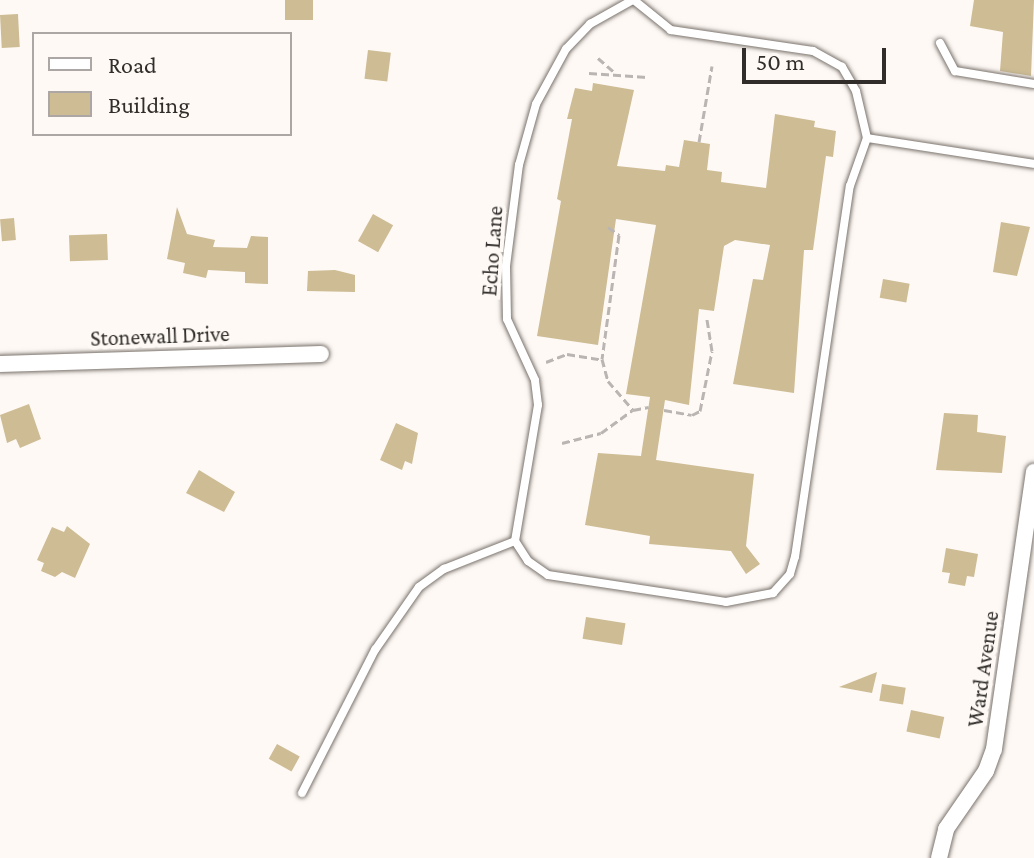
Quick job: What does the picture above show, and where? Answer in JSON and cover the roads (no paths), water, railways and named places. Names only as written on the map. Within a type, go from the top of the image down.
[{"type":"street","name":"Stonewall Drive","points":[[0,364],[321,354]]},
{"type":"street","name":"Ward Avenue","points":[[939,858],[946,829],[986,771],[994,749],[1034,472]]},
{"type":"lane","points":[[302,793],[375,650],[419,587],[444,569],[515,541],[537,569],[557,576],[726,602],[752,601],[782,586],[795,557],[850,186],[867,138],[851,78],[828,57],[801,47],[671,30],[634,0]]},
{"type":"lane","name":"Echo Lane","points":[[515,541],[538,405],[535,380],[515,340],[506,307],[519,165],[536,104],[566,49],[590,24],[634,0]]},
{"type":"lane","points":[[940,43],[955,71],[1034,84]]},
{"type":"lane","points":[[867,138],[1034,164]]}]
